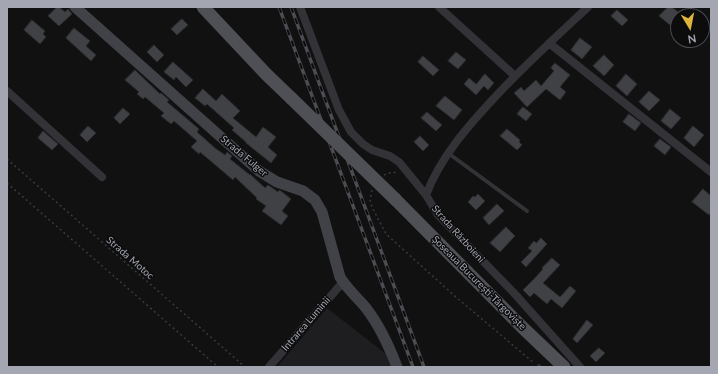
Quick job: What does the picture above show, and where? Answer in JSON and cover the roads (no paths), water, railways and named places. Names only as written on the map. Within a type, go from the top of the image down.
[{"type":"main road","name":"Șoseaua București-Târgoviște","points":[[202,7],[266,74],[395,199],[564,367]]},
{"type":"street","name":"Strada Fulger","points":[[75,7],[259,171],[277,182],[303,192],[315,200],[322,212],[338,271],[343,282],[366,308],[376,323],[389,347],[397,367]]},
{"type":"street","points":[[300,7],[345,123],[363,144],[372,150],[390,156],[399,162],[426,194]]},
{"type":"street","points":[[439,7],[515,76]]},
{"type":"street","name":"Strada Războieni","points":[[580,367],[514,293],[438,214],[426,194],[431,181],[448,152],[472,121],[515,76],[588,7]]},
{"type":"street","points":[[550,43],[711,172]]},
{"type":"street","points":[[7,91],[102,177]]},
{"type":"street","name":"Intrarea Luminii","points":[[269,367],[343,282]]},
{"type":"lane","points":[[448,152],[526,211]]},
{"type":"railway","points":[[279,7],[413,367]]},
{"type":"railway","points":[[291,7],[424,367]]}]
